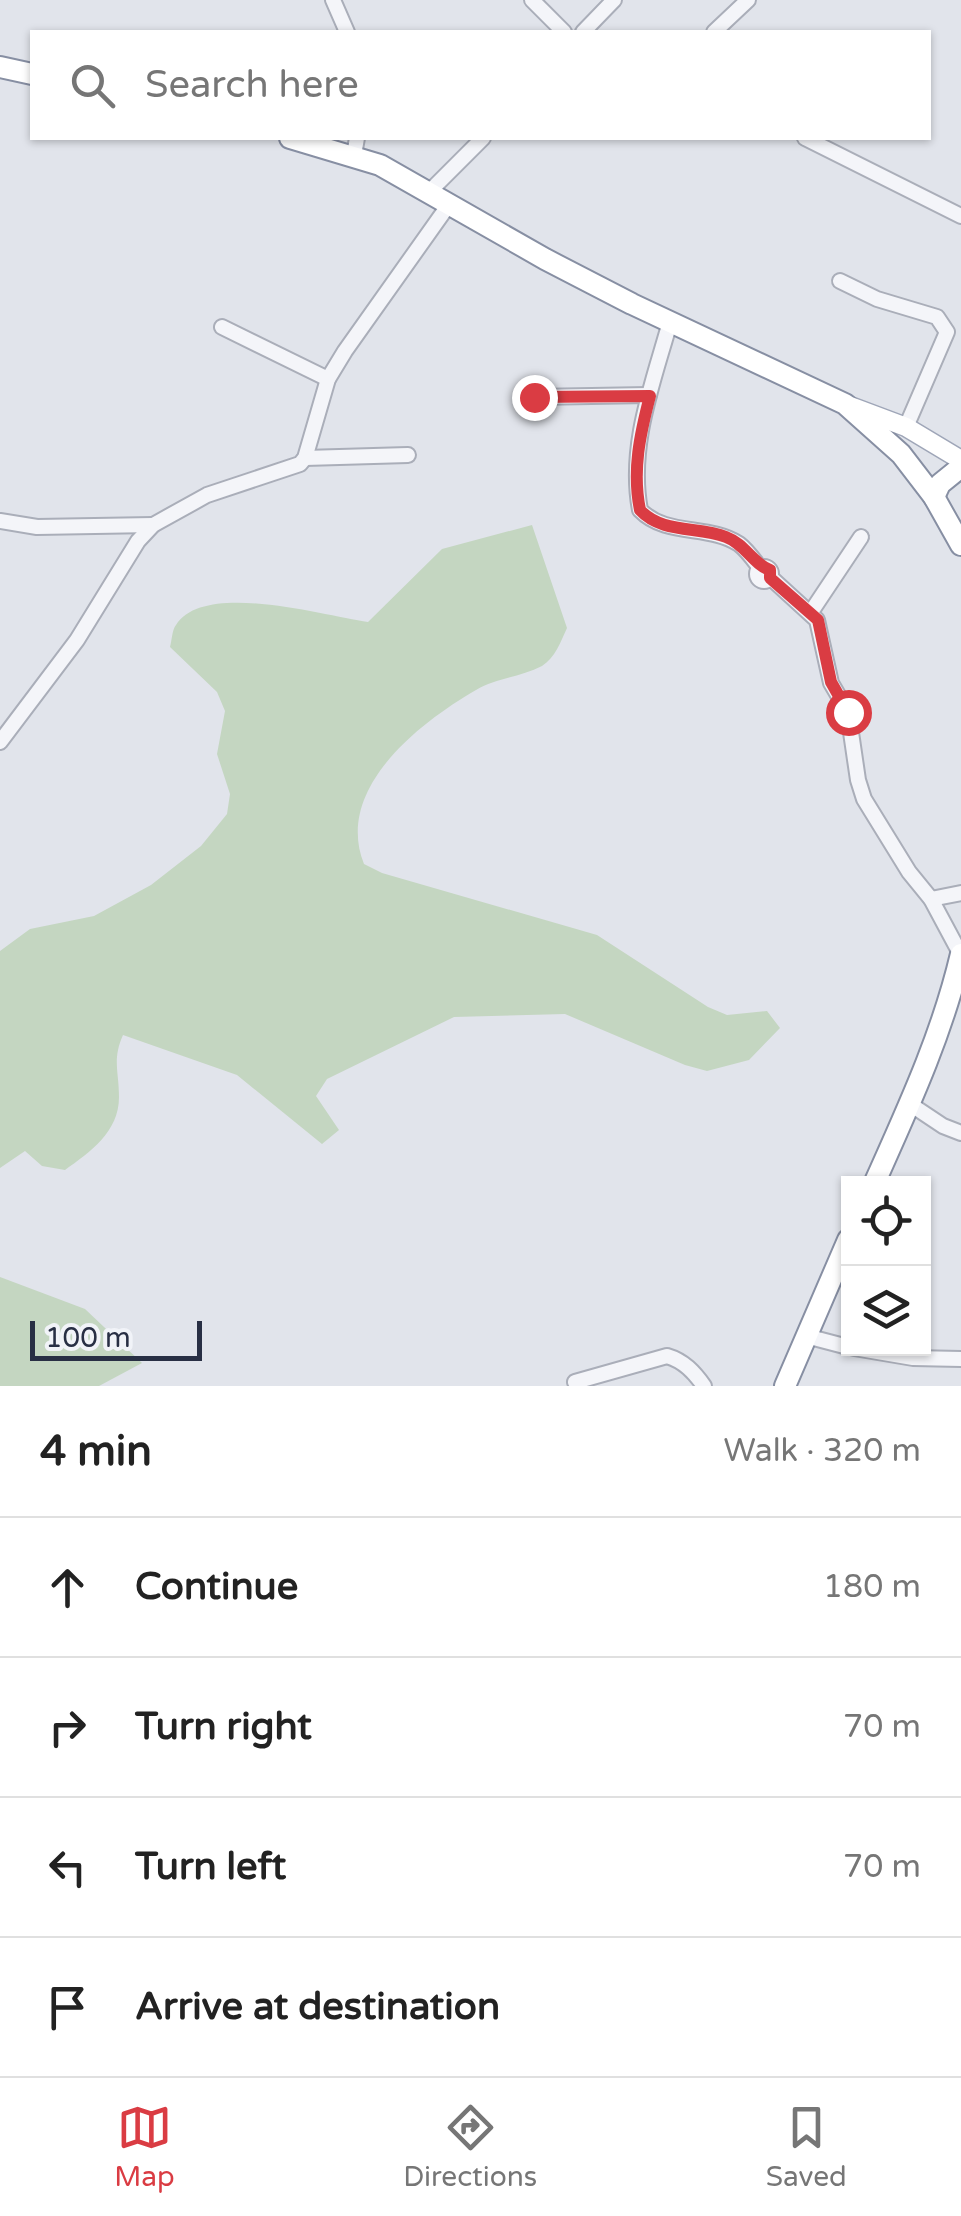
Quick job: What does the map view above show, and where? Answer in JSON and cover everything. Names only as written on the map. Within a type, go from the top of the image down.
[{"type":"highway","points":[[0,67],[30,74]]},
{"type":"highway","points":[[306,140],[355,146],[545,259],[844,404],[902,454],[934,497],[961,545]]},
{"type":"highway","points":[[934,497],[940,484],[961,468]]},
{"type":"highway","points":[[878,1176],[952,1022],[961,955]]},
{"type":"highway","points":[[784,1386],[841,1256]]},
{"type":"main road","points":[[844,404],[906,426],[961,460]]},
{"type":"street","points":[[333,0],[346,30]]},
{"type":"street","points":[[532,0],[562,30]]},
{"type":"street","points":[[590,30],[614,0]]},
{"type":"street","points":[[716,30],[748,0]]},
{"type":"street","points":[[430,191],[481,140]]},
{"type":"street","points":[[809,140],[961,216]]},
{"type":"street","points":[[0,742],[77,640],[138,541],[153,525],[207,495],[293,469],[305,458],[328,380],[450,203]]},
{"type":"street","points":[[840,281],[877,299],[937,317],[944,324],[947,332],[906,426]]},
{"type":"street","points":[[670,322],[638,440],[640,510],[659,524],[725,537],[740,545],[818,620],[831,682],[848,712],[864,799],[909,872],[931,899],[961,955]]},
{"type":"street","points":[[222,326],[328,380]]},
{"type":"street","points":[[534,397],[650,396]]},
{"type":"street","points":[[305,458],[408,454]]},
{"type":"street","points":[[0,521],[37,527],[153,525]]},
{"type":"street","points":[[811,612],[860,537]]},
{"type":"street","points":[[931,899],[961,894]]},
{"type":"street","points":[[910,1104],[961,1133]]},
{"type":"street","points":[[806,1336],[841,1345]]},
{"type":"street","points":[[575,1382],[667,1356],[692,1370],[704,1386]]},
{"type":"street","points":[[901,1356],[961,1359]]},
{"type":"green space","points":[[532,525],[567,628],[560,644],[542,666],[484,686],[454,704],[387,761],[361,810],[358,836],[364,864],[382,873],[597,935],[708,1007],[727,1015],[767,1011],[780,1028],[749,1060],[707,1071],[565,1014],[454,1017],[327,1079],[316,1096],[339,1130],[322,1144],[237,1075],[123,1035],[117,1059],[118,1109],[101,1140],[65,1170],[42,1166],[25,1151],[0,1168],[0,951],[30,929],[94,916],[151,885],[201,846],[227,814],[230,794],[217,754],[225,711],[217,692],[170,647],[176,625],[190,612],[237,603],[295,608],[368,622],[442,549]]},
{"type":"green space","points":[[0,1277],[85,1309],[142,1363],[99,1386],[0,1386]]},
{"type":"route","points":[[534,397],[650,396],[638,440],[640,510],[659,524],[725,537],[740,545],[760,568],[770,570],[770,578],[818,620],[831,682],[848,712]]}]
